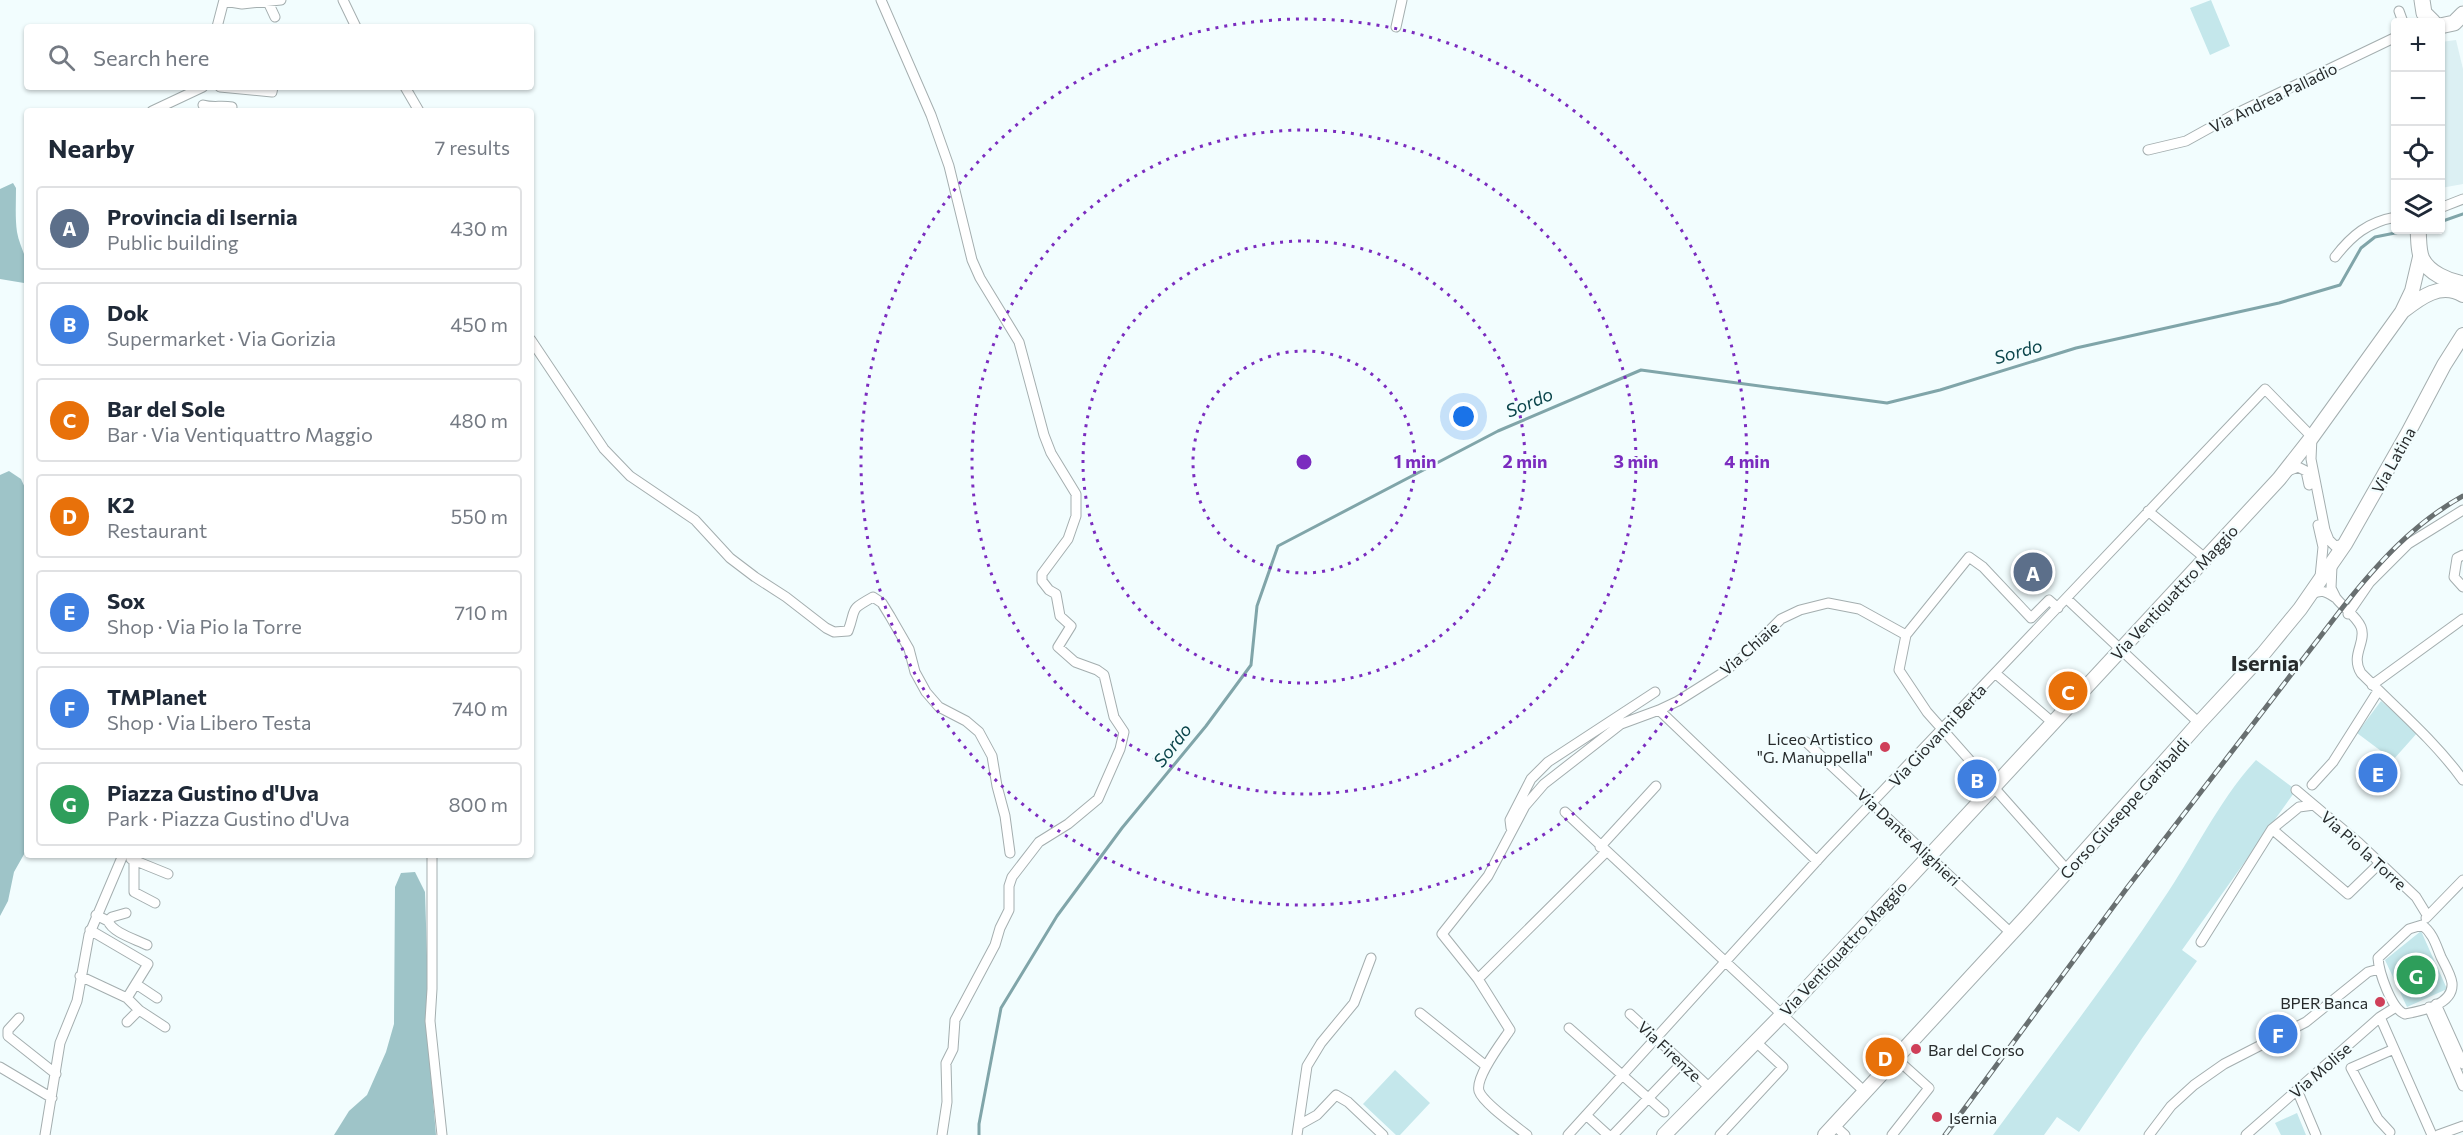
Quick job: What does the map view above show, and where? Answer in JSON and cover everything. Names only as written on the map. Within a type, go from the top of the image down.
[{"type":"main road","points":[[2445,25],[2454,23],[2463,14]]},
{"type":"main road","points":[[2419,234],[2420,257],[2438,274],[2463,284]]},
{"type":"main road","name":"Via Ventiquattro Maggio","points":[[1664,1135],[1783,1014],[2278,479],[2312,437],[2402,312],[2417,276],[2420,257]]},
{"type":"main road","points":[[2402,312],[2416,301],[2443,289],[2463,295]]},
{"type":"main road","name":"Via Latina","points":[[2319,582],[2345,544],[2463,335]]},
{"type":"main road","name":"Corso Giuseppe Garibaldi","points":[[1829,1130],[2068,871],[2263,654],[2319,582]]},
{"type":"street","points":[[218,24],[224,0],[242,4],[281,0]]},
{"type":"street","points":[[343,0],[355,24]]},
{"type":"street","points":[[882,0],[902,43],[942,146],[972,260],[980,278],[1019,342],[1044,435],[1051,453],[1076,494],[1076,516],[1068,539],[1042,574],[1042,581],[1049,591],[1056,594],[1060,616],[1071,626],[1058,647],[1075,662],[1104,675],[1114,717],[1124,732],[1120,749],[1098,799],[1068,824],[1039,842],[1012,877],[1009,886],[1009,910],[995,945],[955,1020],[953,1049],[946,1063],[947,1102],[942,1135]]},
{"type":"street","points":[[1396,27],[1402,0]]},
{"type":"street","points":[[268,2],[275,17]]},
{"type":"street","points":[[2399,11],[2402,18]]},
{"type":"street","name":"Via Andrea Palladio","points":[[2148,150],[2186,141],[2233,115],[2391,39]]},
{"type":"street","points":[[160,108],[199,90]]},
{"type":"street","points":[[205,90],[208,108]]},
{"type":"street","points":[[259,90],[272,92],[272,90]]},
{"type":"street","points":[[407,90],[417,108]]},
{"type":"street","points":[[212,108],[223,105],[232,107]]},
{"type":"street","points":[[2445,206],[2463,199]]},
{"type":"street","points":[[2335,257],[2365,226],[2391,218]]},
{"type":"street","points":[[534,344],[614,461],[630,476],[695,520],[730,558],[755,577],[797,605],[817,623],[834,632],[848,631],[851,612],[856,606],[873,597],[882,603],[909,649],[915,672],[926,692],[939,706],[974,726],[988,749],[1003,807],[1010,853]]},
{"type":"street","name":"Via Giovanni Berta","points":[[1568,1135],[1817,861],[2265,389],[2312,437]]},
{"type":"street","points":[[2312,437],[2310,459],[2325,530],[2329,540],[2335,546],[2345,544]]},
{"type":"street","points":[[2278,479],[2292,468],[2298,467],[2306,471],[2323,547],[2319,582]]},
{"type":"street","points":[[2348,614],[2370,582],[2408,544],[2463,510]]},
{"type":"street","points":[[2148,512],[2205,558]]},
{"type":"street","points":[[2463,555],[2457,558],[2454,577],[2463,587]]},
{"type":"street","points":[[2058,608],[2049,600],[2031,618],[1983,567],[1969,557],[1905,635],[1899,670],[1927,712],[2068,871]]},
{"type":"street","points":[[2333,559],[2330,575],[2331,588],[2336,598],[2361,628],[2356,666],[2375,688],[2423,731],[2460,769],[2463,780]]},
{"type":"street","points":[[2309,595],[2320,590],[2336,598]]},
{"type":"street","points":[[2067,599],[2199,723]]},
{"type":"street","name":"Via Chiaie","points":[[1511,830],[1525,806],[1561,769],[1621,724],[1659,711],[1724,672],[1745,655],[1781,619],[1800,610],[1828,603],[1859,609],[1905,635]]},
{"type":"street","points":[[2312,786],[2340,752],[2375,688],[2463,619]]},
{"type":"street","points":[[1995,673],[2052,722]]},
{"type":"street","points":[[1527,1135],[1484,1099],[1479,1091],[1479,1083],[1486,1066],[1510,1030],[1478,979],[1442,934],[1488,876],[1511,830],[1510,820],[1532,778],[1548,762],[1655,692]]},
{"type":"street","points":[[1659,711],[1817,861]]},
{"type":"street","name":"Via Dante Alighieri","points":[[1806,742],[2011,933]]},
{"type":"street","points":[[1478,979],[1603,850],[1656,786]]},
{"type":"street","name":"Via Pio la Torre","points":[[2296,790],[2416,897],[2427,915]]},
{"type":"street","points":[[2201,942],[2272,829],[2299,807],[2314,805]]},
{"type":"street","points":[[1565,812],[1603,850],[1865,1092]]},
{"type":"street","points":[[2272,829],[2348,894],[2380,863]]},
{"type":"street","points":[[45,1135],[60,1043],[75,1009],[90,930],[122,858]]},
{"type":"street","points":[[127,858],[151,872]]},
{"type":"street","points":[[432,858],[432,989],[429,1021],[442,1135]]},
{"type":"street","points":[[134,863],[168,874]]},
{"type":"street","points":[[134,863],[134,892],[155,903]]},
{"type":"street","points":[[2422,926],[2427,915],[2463,880]]},
{"type":"street","points":[[108,921],[112,917],[126,913]]},
{"type":"street","points":[[96,915],[108,921],[110,926],[118,931],[147,945]]},
{"type":"street","points":[[2422,926],[2430,931],[2452,983],[2448,997],[2433,1006],[2405,1014],[2399,1012],[2396,1007],[2379,969],[2378,958],[2409,928],[2422,926]]},
{"type":"street","points":[[90,930],[148,964],[127,998]]},
{"type":"street","points":[[1298,1130],[1307,1066],[1321,1043],[1354,1003],[1371,958]]},
{"type":"street","points":[[2149,1135],[2171,1106],[2194,1085],[2224,1064],[2306,1022],[2368,972],[2379,969]]},
{"type":"street","points":[[80,976],[127,998],[139,1010],[165,1027]]},
{"type":"street","points":[[136,984],[157,998]]},
{"type":"street","points":[[2433,1006],[2463,1064]]},
{"type":"street","points":[[2433,1006],[2463,1086]]},
{"type":"street","name":"Via Molise","points":[[2246,1135],[2380,1017],[2396,1007]]},
{"type":"street","points":[[127,1022],[139,1010]]},
{"type":"street","points":[[1420,1013],[1486,1066]]},
{"type":"street","name":"Via Firenze","points":[[1630,1014],[1710,1088]]},
{"type":"street","points":[[2380,1017],[2432,1135]]},
{"type":"street","points":[[19,1018],[8,1030],[8,1036],[56,1074]]},
{"type":"street","points":[[1569,1028],[1664,1112]]},
{"type":"street","points":[[1720,1135],[1783,1067],[1756,1041]]},
{"type":"street","points":[[2390,1132],[2378,1119],[2350,1068],[2394,1049]]},
{"type":"street","points":[[1892,1135],[1929,1088],[1897,1057]]},
{"type":"street","points":[[1613,1135],[1682,1063]]},
{"type":"street","points":[[0,1067],[52,1098]]},
{"type":"street","points":[[2297,1090],[2316,1135]]},
{"type":"street","points":[[1298,1130],[1317,1115],[1336,1095],[1348,1102],[1383,1135]]},
{"type":"street","points":[[1586,1115],[1608,1135]]},
{"type":"street","points":[[2438,1135],[2463,1126]]},
{"type":"street","points":[[1829,1130],[1845,1135]]},
{"type":"shaded area","points":[[2211,0],[2230,46],[2210,55],[2190,8]]},
{"type":"shaded area","points":[[2456,40],[2463,69],[2463,184],[2445,187],[2445,72],[2445,41]]},
{"type":"shaded area","points":[[13,183],[16,188],[17,232],[24,255],[24,283],[0,279],[0,189]]},
{"type":"shaded area","points":[[9,471],[21,479],[24,486],[24,854],[14,872],[8,901],[0,916],[0,475]]},
{"type":"shaded area","points":[[2381,701],[2418,732],[2393,760],[2357,733]]},
{"type":"shaded area","points":[[2256,760],[2296,790],[2182,950],[2197,961],[2079,1132],[2057,1117],[2044,1135],[1993,1135],[2121,960],[2174,883],[2230,793]]},
{"type":"shaded area","points":[[415,872],[425,892],[427,1030],[436,1135],[334,1135],[349,1111],[367,1095],[386,1052],[394,1024],[395,887],[401,873]]},
{"type":"shaded area","points":[[2421,931],[2447,989],[2407,1007],[2385,960]]},
{"type":"shaded area","points":[[1395,1070],[1430,1103],[1400,1135],[1396,1135],[1363,1104]]},
{"type":"shaded area","points":[[2297,1113],[2306,1135],[2281,1135],[2275,1123]]},
{"type":"waterway","name":"Sordo","points":[[2445,220],[2463,214]]},
{"type":"waterway","name":"Sordo","points":[[979,1135],[979,1124],[1001,1008],[1057,916],[1122,828],[1206,726],[1251,665],[1257,606],[1278,546],[1498,431],[1641,370],[1887,403],[1940,390],[2076,348],[2279,303],[2340,285],[2361,248],[2375,237],[2391,234]]},
{"type":"railway","points":[[1945,1135],[2127,888],[2343,607],[2383,560],[2412,532],[2463,496]]},
{"type":"place","name":"Provincia di Isernia","points":[[2033,572]]},
{"type":"place","name":"Bar del Sole","points":[[2068,691]]},
{"type":"place","name":"Liceo Artistico \"G. Manuppella\"","points":[[1885,747]]},
{"type":"place","name":"Sox","points":[[2378,773]]},
{"type":"place","name":"Dok","points":[[1977,779]]},
{"type":"place","name":"Piazza Gustino d'Uva","points":[[2416,975]]},
{"type":"place","name":"BPER Banca","points":[[2380,1002]]},
{"type":"place","name":"TMPlanet","points":[[2278,1034]]},
{"type":"place","name":"Bar del Corso","points":[[1916,1049]]},
{"type":"place","name":"K2","points":[[1885,1057]]},
{"type":"place","name":"Isernia","points":[[1937,1117]]},
{"type":"district","name":"Isernia","points":[[2265,662]]}]
